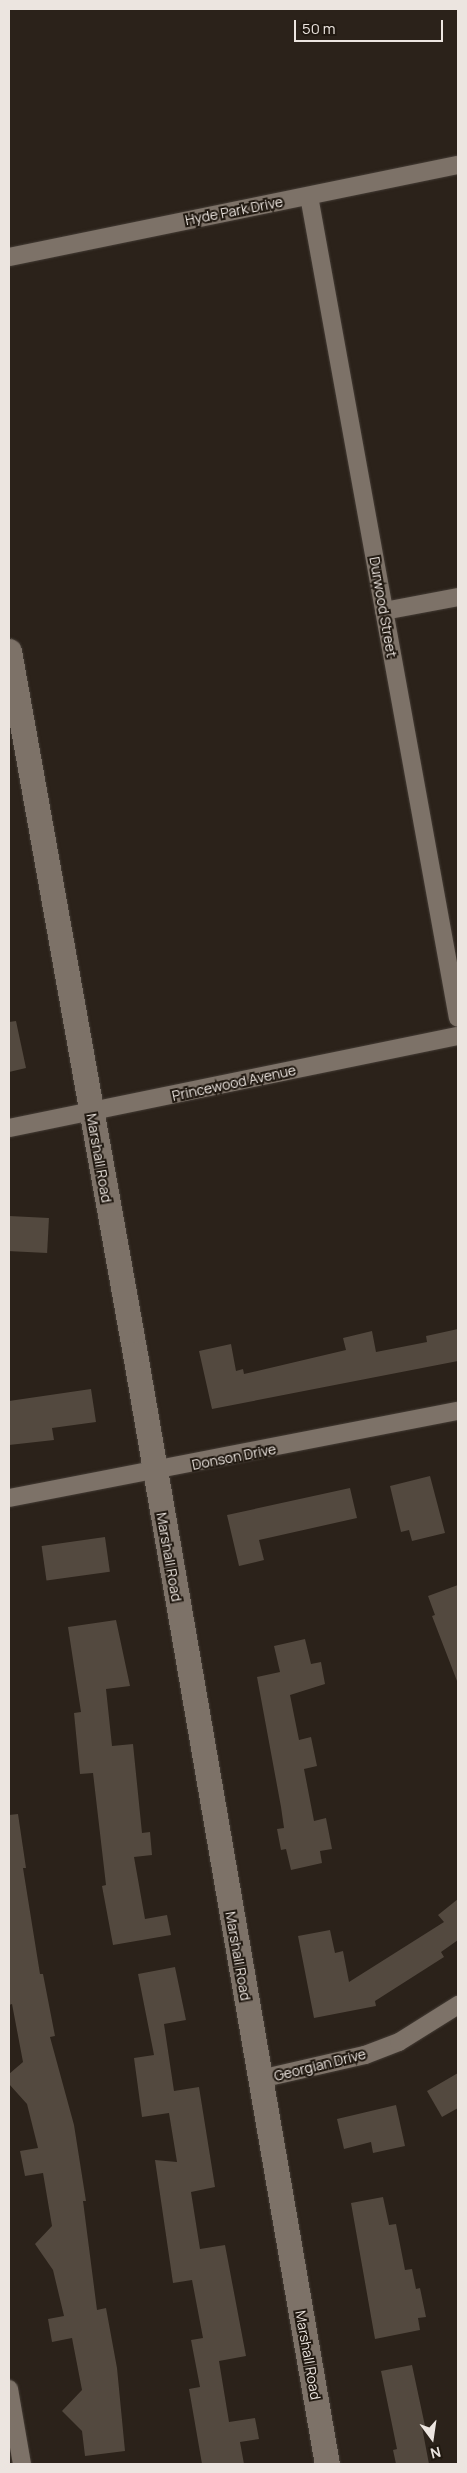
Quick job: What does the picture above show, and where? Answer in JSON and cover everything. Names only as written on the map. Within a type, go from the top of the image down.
[{"type":"street","name":"Hyde Park Drive","points":[[9,257],[458,166]]},
{"type":"street","name":"Durwood Street","points":[[309,196],[458,1018]]},
{"type":"street","points":[[384,611],[458,597]]},
{"type":"street","name":"Marshall Road","points":[[9,651],[155,1472],[327,2464]]},
{"type":"street","name":"Princewood Avenue","points":[[9,1128],[91,1113],[458,1036]]},
{"type":"street","name":"Donson Drive","points":[[9,1498],[155,1472],[458,1412]]},
{"type":"street","name":"Georgian Drive","points":[[260,2079],[365,2055],[399,2042],[458,2005]]},
{"type":"street","points":[[9,2389],[22,2464]]},
{"type":"building","points":[[16,1021],[26,1068],[9,1072],[9,1022]]},
{"type":"building","points":[[9,1216],[49,1218],[47,1253],[9,1251]]},
{"type":"building","points":[[458,1329],[458,1361],[212,1409],[199,1351],[231,1344],[236,1371],[243,1369],[244,1374],[346,1350],[343,1338],[372,1331],[376,1352],[427,1342],[426,1336]]},
{"type":"building","points":[[91,1389],[96,1422],[52,1428],[54,1440],[9,1445],[9,1401]]},
{"type":"building","points":[[430,1476],[445,1533],[412,1541],[409,1530],[401,1532],[390,1486]]},
{"type":"building","points":[[350,1488],[357,1518],[259,1540],[264,1560],[239,1566],[227,1515]]},
{"type":"building","points":[[105,1537],[110,1572],[46,1581],[42,1546]]},
{"type":"building","points":[[458,1585],[457,1681],[432,1616],[435,1615],[428,1596]]},
{"type":"building","points":[[116,1620],[130,1686],[106,1689],[112,1746],[133,1744],[142,1833],[150,1832],[152,1855],[134,1857],[145,1919],[167,1915],[171,1935],[113,1945],[102,1886],[106,1885],[93,1773],[80,1774],[74,1713],[81,1712],[68,1627]]},
{"type":"building","points":[[305,1639],[311,1664],[321,1662],[325,1684],[290,1695],[299,1740],[311,1737],[317,1766],[304,1769],[314,1821],[326,1818],[332,1849],[320,1851],[322,1863],[291,1870],[286,1849],[281,1850],[277,1829],[284,1828],[257,1677],[280,1672],[274,1646]]},
{"type":"building","points":[[18,1814],[26,1868],[23,1868],[40,1974],[43,1974],[55,2036],[50,2037],[74,2125],[86,2201],[83,2201],[97,2310],[106,2308],[117,2368],[125,2451],[85,2456],[82,2431],[62,2411],[82,2390],[72,2338],[52,2342],[48,2319],[64,2316],[53,2270],[35,2244],[52,2226],[43,2173],[25,2176],[20,2151],[38,2148],[27,2104],[9,2084],[9,2074],[23,2062],[12,2004],[9,2005],[9,1815]]},
{"type":"building","points":[[458,1899],[458,1940],[441,1952],[444,1957],[375,2001],[376,2006],[314,2018],[298,1936],[330,1930],[335,1953],[343,1951],[349,1982],[444,1922],[438,1915]]},
{"type":"building","points":[[175,1967],[186,2020],[164,2024],[174,2091],[199,2087],[215,2187],[191,2192],[200,2249],[225,2245],[246,2356],[219,2361],[229,2422],[255,2418],[259,2439],[240,2442],[244,2464],[202,2464],[189,2389],[200,2387],[191,2340],[203,2338],[192,2280],[173,2283],[155,2160],[177,2162],[169,2113],[142,2117],[134,2058],[154,2055],[138,1974]]},
{"type":"building","points":[[458,2073],[458,2108],[442,2117],[427,2091]]},
{"type":"building","points":[[396,2105],[405,2146],[373,2153],[371,2142],[344,2149],[337,2119]]},
{"type":"building","points":[[383,2197],[389,2225],[396,2224],[405,2270],[412,2269],[416,2289],[420,2288],[426,2317],[418,2318],[420,2330],[375,2339],[351,2203]]},
{"type":"building","points":[[412,2365],[425,2426],[422,2427],[429,2464],[396,2464],[393,2450],[397,2449],[381,2371]]}]
